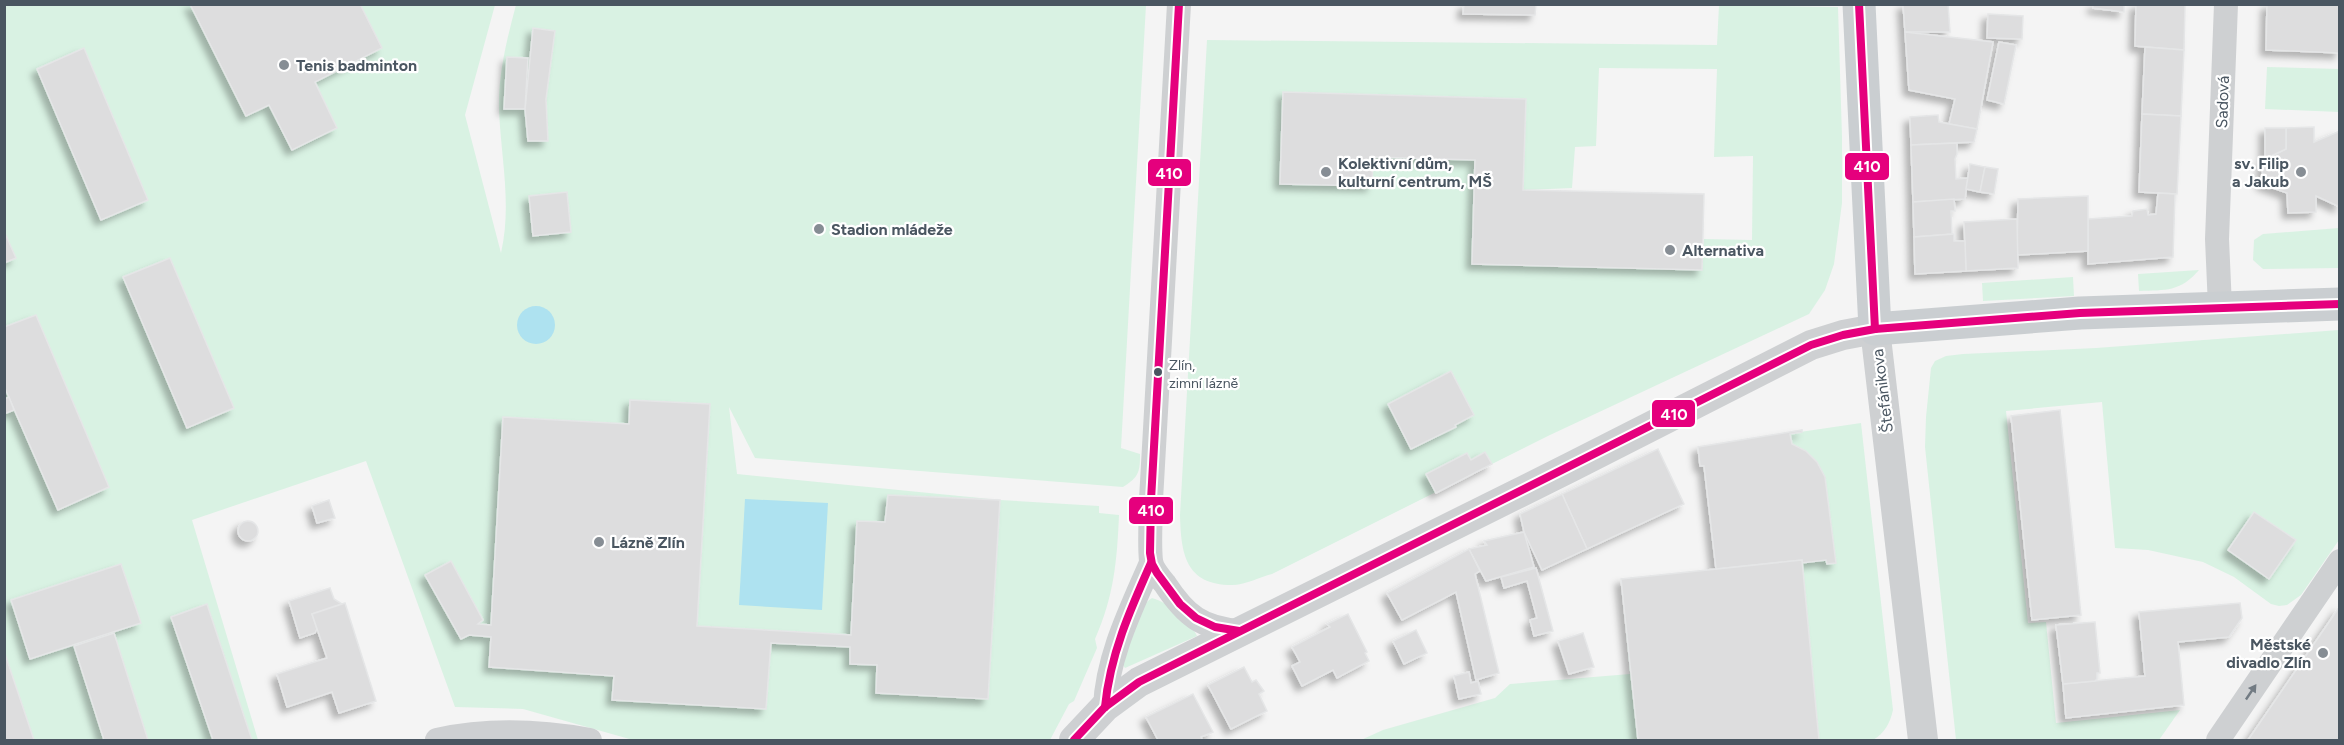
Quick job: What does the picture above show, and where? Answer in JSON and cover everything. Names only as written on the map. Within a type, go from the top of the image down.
[{"type":"main road","name":"Štefánikova","points":[[1858,6],[1875,329]]},
{"type":"main road","points":[[1875,329],[2080,313],[2340,304]]},
{"type":"street","points":[[1104,707],[1108,673],[1130,610],[1151,563],[1151,500],[1179,4]]},
{"type":"street","name":"Sadová","points":[[2220,307],[2217,238],[2226,4]]},
{"type":"street","points":[[1074,741],[1104,707],[1139,682],[1811,345],[1843,335],[1875,329]]},
{"type":"street","name":"Štefánikova","points":[[1875,329],[1923,741]]},
{"type":"street","points":[[2218,741],[2340,561]]},
{"type":"street","points":[[1151,563],[1176,601],[1189,614],[1204,624],[1221,630],[1239,631]]},
{"type":"street","points":[[437,741],[484,734],[533,737],[562,735],[590,741]]},
{"type":"green space","points":[[4,5],[495,5],[465,115],[501,253],[506,199],[499,97],[504,57],[516,5],[1146,5],[1121,448],[1140,454],[1139,470],[1132,480],[1123,487],[755,458],[729,407],[737,474],[1000,500],[1099,506],[1099,513],[1119,515],[1113,578],[1095,639],[1097,648],[1074,701],[1069,704],[1050,740],[633,740],[523,709],[455,707],[366,461],[192,520],[258,740],[5,740]]},
{"type":"green space","points":[[1719,5],[1838,7],[1842,203],[1834,264],[1825,290],[1809,314],[1550,435],[1272,574],[1232,585],[1216,584],[1195,573],[1184,554],[1180,515],[1207,40],[1717,45]],"holes":[[[1599,68],[1717,69],[1714,157],[1753,156],[1752,240],[1704,239],[1702,270],[1473,264],[1523,190],[1572,188],[1575,147],[1596,146]]]},
{"type":"green space","points":[[2267,67],[2339,69],[2339,112],[2265,109]]},
{"type":"green space","points":[[2339,228],[2339,268],[2263,269],[2253,260],[2254,240],[2263,234]]},
{"type":"green space","points":[[2199,270],[2179,286],[2165,290],[2139,291],[2138,274]]},
{"type":"green space","points":[[2073,277],[2074,296],[1983,301],[1982,283]]},
{"type":"green space","points":[[2339,330],[2339,540],[2301,595],[2287,605],[2271,604],[2234,577],[2203,562],[2148,550],[2115,548],[2102,402],[2006,411],[2028,623],[2046,622],[2056,723],[2180,710],[2159,740],[1956,740],[1925,447],[1931,368],[1935,361],[1946,356],[1963,354],[2096,348]]},
{"type":"green space","points":[[1861,423],[1893,710],[1886,727],[1873,740],[1361,740],[1383,730],[1495,698],[1510,684],[1630,674],[1621,579],[1716,569],[1704,466],[1700,466],[1698,447]]},
{"type":"green space","points":[[1152,598],[1178,613],[1197,636],[1125,668],[1121,662],[1144,604]]},
{"type":"water","points":[[536,306],[550,311],[555,325],[550,339],[536,344],[522,339],[517,325],[522,311]]},
{"type":"water","points":[[745,499],[828,503],[822,610],[739,605]]},
{"type":"building","name":"Tenis badminton","points":[[190,4],[360,4],[382,48],[315,82],[337,128],[292,150],[269,105],[246,116]]},
{"type":"building","points":[[1464,4],[1536,4],[1535,15],[1463,14]]},
{"type":"building","points":[[1903,4],[1948,4],[1950,32],[1905,32]]},
{"type":"building","points":[[2093,4],[2124,4],[2124,12],[2093,8]]},
{"type":"building","points":[[2136,4],[2185,4],[2184,50],[2135,46]]},
{"type":"building","points":[[2267,4],[2340,4],[2340,53],[2266,50]]},
{"type":"building","points":[[1988,14],[2023,16],[2022,39],[1987,38]]},
{"type":"building","points":[[533,28],[555,31],[546,99],[548,141],[528,141],[525,109]]},
{"type":"building","points":[[1905,32],[1993,42],[1977,129],[1949,124],[1955,99],[1909,90]]},
{"type":"building","points":[[1999,42],[2016,45],[2004,104],[1987,100]]},
{"type":"building","points":[[2145,47],[2184,50],[2181,116],[2142,114]]},
{"type":"building","points":[[84,48],[148,200],[101,220],[37,69]]},
{"type":"building","points":[[507,57],[528,58],[525,109],[504,109]]},
{"type":"building","name":"Kolektivní dům, kulturní centrum, MŠ","points":[[1283,92],[1526,99],[1523,190],[1704,194],[1702,270],[1472,264],[1475,160],[1373,157],[1372,186],[1280,184]]},
{"type":"building","points":[[2142,114],[2181,116],[2177,194],[2139,192]]},
{"type":"building","points":[[1938,115],[1939,122],[1977,129],[1974,142],[1911,145],[1910,117]]},
{"type":"building","name":"sv. Filip a Jakub","points":[[2314,127],[2314,142],[2340,131],[2340,207],[2316,196],[2316,212],[2288,213],[2287,193],[2262,184],[2263,160],[2286,149],[2286,128]]},
{"type":"building","points":[[2265,128],[2286,128],[2286,149],[2265,159]]},
{"type":"building","points":[[1957,143],[1956,179],[1968,178],[1965,199],[1913,202],[1911,145]]},
{"type":"building","points":[[1970,164],[1985,167],[1980,192],[1966,189]]},
{"type":"building","points":[[1985,167],[1998,169],[1994,194],[1980,192]]},
{"type":"building","points":[[567,192],[571,232],[533,236],[529,196]]},
{"type":"building","points":[[2158,193],[2175,194],[2173,257],[2088,264],[2088,219],[2132,216],[2133,211],[2147,209],[2148,215],[2156,214]]},
{"type":"building","points":[[2088,196],[2088,251],[2017,255],[2018,199]]},
{"type":"building","points":[[1954,199],[1955,211],[1951,211],[1952,234],[1914,237],[1913,202]]},
{"type":"building","points":[[2017,219],[2018,268],[1966,271],[1964,222]]},
{"type":"building","points":[[4,231],[16,258],[4,263]]},
{"type":"building","points":[[1954,234],[1954,241],[1965,241],[1966,271],[1915,274],[1914,237]]},
{"type":"building","points":[[170,258],[234,408],[187,428],[123,277]]},
{"type":"building","points":[[36,315],[109,487],[58,510],[4,386],[4,327]]},
{"type":"building","points":[[1451,371],[1474,415],[1455,425],[1456,427],[1411,449],[1388,404]]},
{"type":"building","points":[[9,397],[14,410],[4,414],[4,399]]},
{"type":"building","name":"Lázně Zlín","points":[[630,400],[710,404],[697,626],[851,635],[857,521],[885,522],[888,495],[1000,500],[988,699],[876,693],[877,665],[850,664],[850,647],[771,643],[766,709],[612,700],[614,676],[489,667],[491,637],[469,635],[461,639],[425,575],[451,561],[483,620],[478,624],[491,625],[503,417],[629,424]]},
{"type":"building","points":[[2060,410],[2081,615],[2032,620],[2011,416]]},
{"type":"building","points":[[1802,430],[1802,432],[1790,434],[1792,444],[1806,451],[1817,462],[1825,477],[1836,563],[1827,564],[1826,560],[1802,563],[1802,560],[1716,569],[1704,466],[1700,466],[1698,447]]},
{"type":"building","points":[[1658,449],[1684,504],[1587,549],[1562,494]]},
{"type":"building","points":[[1485,452],[1492,464],[1436,493],[1426,474],[1467,453],[1471,460]]},
{"type":"building","points":[[1562,494],[1587,549],[1542,570],[1524,532],[1520,514]]},
{"type":"building","points":[[329,500],[335,518],[317,523],[312,506]]},
{"type":"building","points":[[2254,512],[2296,540],[2269,579],[2228,550]]},
{"type":"building","points":[[248,521],[255,524],[258,531],[255,538],[248,541],[241,538],[238,531],[241,524]]},
{"type":"building","points":[[1524,532],[1534,567],[1486,581],[1469,549],[1487,545],[1484,541]]},
{"type":"building","points":[[1469,549],[1480,571],[1475,574],[1499,673],[1476,680],[1456,592],[1402,620],[1387,593]]},
{"type":"building","points":[[1802,560],[1819,740],[1638,740],[1621,579]]},
{"type":"building","points":[[121,564],[141,623],[30,659],[11,600]]},
{"type":"building","points":[[1536,568],[1553,631],[1534,636],[1530,620],[1537,618],[1527,581],[1504,588],[1501,577]]},
{"type":"building","points":[[330,588],[334,599],[342,604],[312,614],[317,629],[315,633],[300,638],[289,601]]},
{"type":"building","points":[[345,603],[376,701],[339,713],[332,692],[287,707],[277,674],[327,658],[312,614]]},
{"type":"building","points":[[2240,603],[2242,618],[2229,637],[2178,642],[2184,705],[2066,718],[2063,684],[2145,676],[2139,612]]},
{"type":"building","points":[[207,604],[252,740],[213,740],[171,617]]},
{"type":"building","name":"Městské divadlo Zlín","points":[[2340,606],[2340,739],[2248,740]]},
{"type":"building","points":[[1348,614],[1367,652],[1365,653],[1369,661],[1337,678],[1333,670],[1302,686],[1292,666],[1300,662],[1292,647],[1330,627],[1327,624]]},
{"type":"building","points":[[2095,622],[2100,673],[2097,673],[2097,679],[2063,684],[2056,625]]},
{"type":"building","points":[[1416,630],[1427,653],[1404,664],[1393,641]]},
{"type":"building","points":[[114,633],[148,740],[104,740],[74,646]]},
{"type":"building","points":[[1583,633],[1594,667],[1569,674],[1558,641]]},
{"type":"building","points":[[4,651],[34,740],[4,740]]},
{"type":"building","points":[[1244,667],[1252,682],[1256,680],[1264,691],[1259,694],[1267,711],[1231,729],[1208,685]]},
{"type":"building","points":[[1469,672],[1471,683],[1478,681],[1481,694],[1459,699],[1454,676]]},
{"type":"building","points":[[1193,694],[1213,732],[1201,737],[1202,740],[1158,740],[1146,717]]},
{"type":"transit line","name":"410","points":[[1179,4],[1150,553],[1157,573],[1180,604],[1196,618],[1215,627],[1239,631]]},
{"type":"transit line","name":"410","points":[[1859,4],[1875,329]]},
{"type":"transit line","name":"410","points":[[1074,740],[1105,707],[1139,682],[1811,345],[1843,335],[1875,329],[2080,313],[2340,304]]},
{"type":"transit line","name":"410","points":[[1105,707],[1116,651],[1151,563]]},
{"type":"place","name":"Tenis badminton","points":[[284,65]]},
{"type":"place","name":"Kolektivní dům, kulturní centrum, MŠ","points":[[1326,172]]},
{"type":"place","name":"sv. Filip a Jakub","points":[[2301,172]]},
{"type":"place","name":"Stadion mládeže","points":[[819,229]]},
{"type":"place","name":"Alternativa","points":[[1670,250]]},
{"type":"place","name":"Zlín, zimní lázně","points":[[1158,372]]},
{"type":"place","name":"Lázně Zlín","points":[[599,542]]},
{"type":"place","name":"Městské divadlo Zlín","points":[[2323,653]]}]
